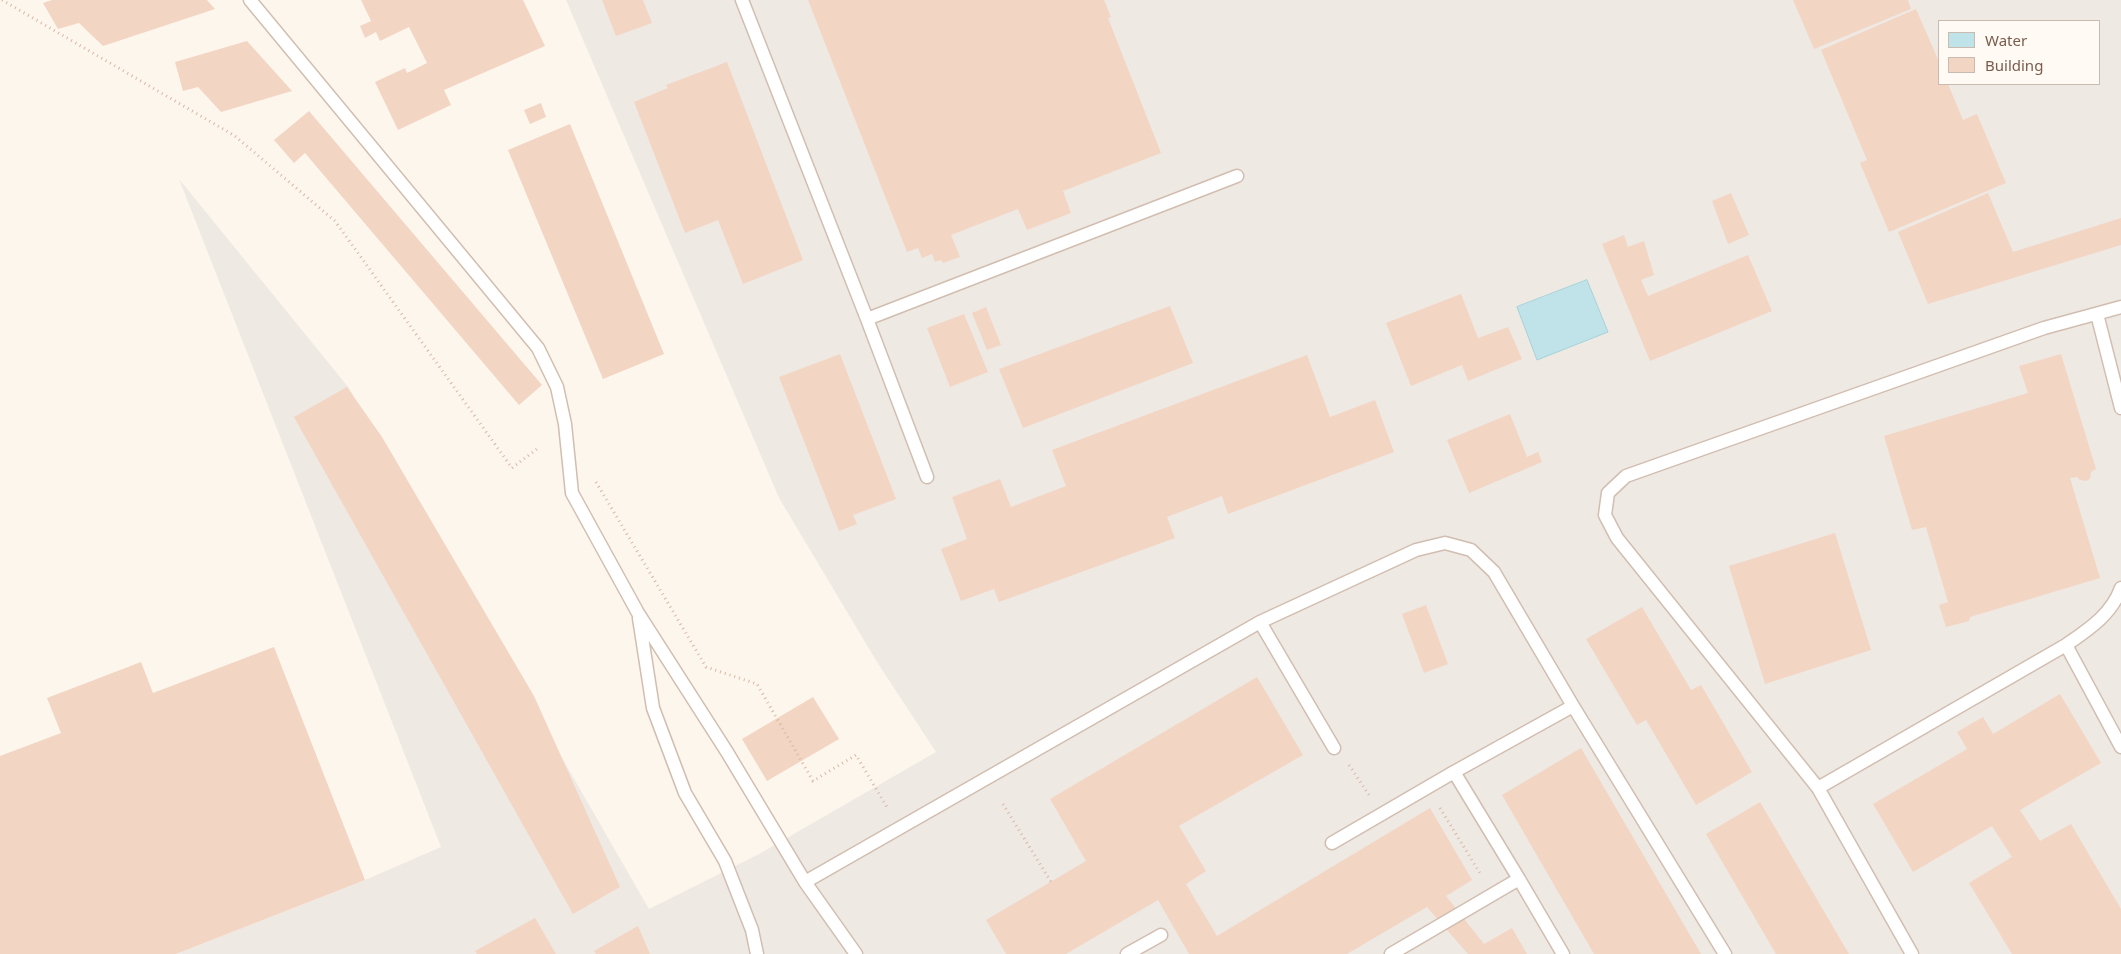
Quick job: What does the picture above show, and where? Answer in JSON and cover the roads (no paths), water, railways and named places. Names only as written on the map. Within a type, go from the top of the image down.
[{"type":"lane","points":[[250,0],[538,348],[556,387],[565,424],[572,493],[638,613],[727,752],[805,882],[856,954]]},
{"type":"lane","points":[[742,0],[927,477]]},
{"type":"lane","points":[[867,319],[1237,176]]},
{"type":"lane","points":[[1912,954],[1818,788],[1617,538],[1606,515],[1608,493],[1626,476],[2044,328],[2121,307]]},
{"type":"lane","points":[[2097,314],[2121,408]]},
{"type":"lane","points":[[805,882],[1260,622],[1416,550],[1445,543],[1471,550],[1494,572],[1573,706],[1725,954]]},
{"type":"lane","points":[[1818,788],[2066,645],[2094,626],[2116,602],[2121,588]]},
{"type":"lane","points":[[638,613],[653,708],[685,792],[725,861],[752,930],[757,954]]},
{"type":"lane","points":[[1260,622],[1334,748]]},
{"type":"lane","points":[[2066,645],[2121,747]]},
{"type":"lane","points":[[1332,843],[1573,706]]},
{"type":"lane","points":[[1454,772],[1563,954]]},
{"type":"lane","points":[[1391,954],[1519,879]]},
{"type":"lane","points":[[1128,954],[1162,935]]},
{"type":"water","points":[[1587,280],[1608,332],[1537,360],[1517,307]]}]
